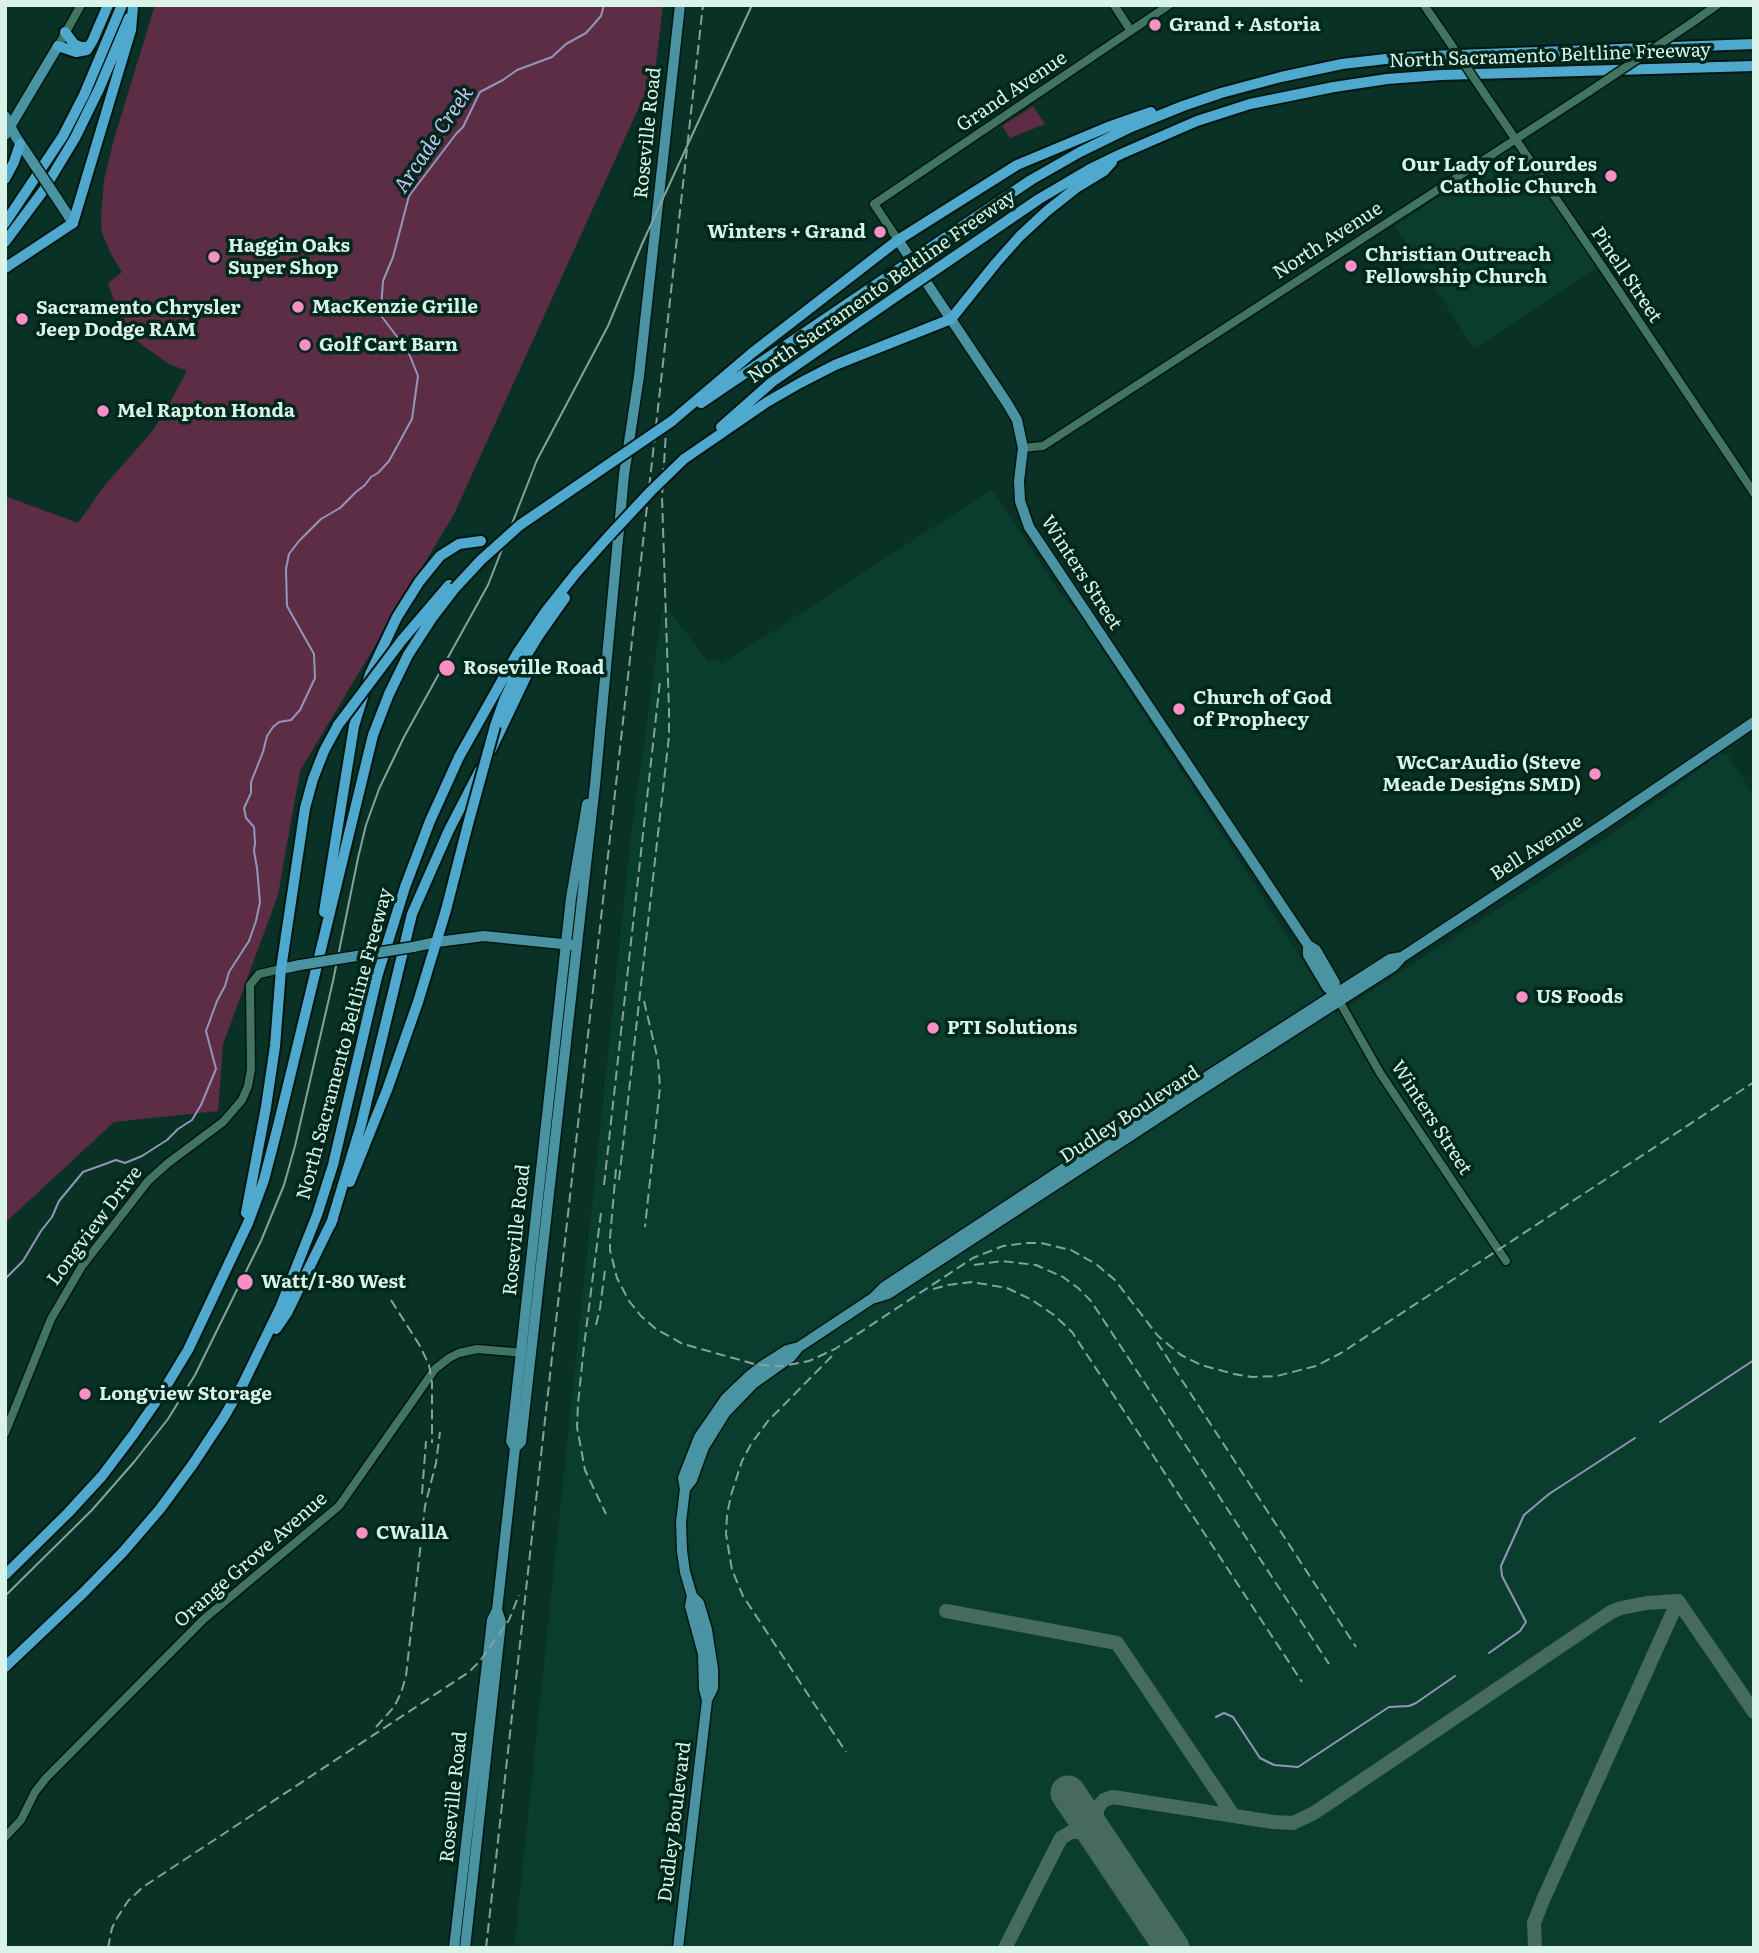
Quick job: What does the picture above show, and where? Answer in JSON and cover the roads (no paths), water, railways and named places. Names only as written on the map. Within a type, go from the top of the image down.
[{"type":"highway","points":[[58,46],[76,52],[83,52],[90,47],[108,5]]},
{"type":"highway","points":[[5,223],[63,136],[130,6]]},
{"type":"highway","points":[[5,268],[73,223],[131,30],[130,6]]},
{"type":"highway","points":[[5,242],[43,191],[75,138],[99,89],[130,6]]},
{"type":"highway","points":[[65,32],[74,44],[90,47]]},
{"type":"highway","name":"North Sacramento Beltline Freeway","points":[[720,385],[1031,180],[1131,127],[1221,93],[1329,67],[1403,57],[1754,44]]},
{"type":"highway","name":"North Sacramento Beltline Freeway","points":[[5,1668],[123,1552],[193,1464],[224,1417],[260,1351],[298,1264],[329,1177],[377,977],[405,887],[430,821],[459,757],[518,652],[546,611],[609,536],[684,459],[737,419],[772,382],[1039,199],[1121,154],[1197,121],[1250,104],[1387,79],[1450,74],[1754,66]]},
{"type":"highway","points":[[5,1575],[68,1513],[140,1425],[188,1350],[241,1237],[267,1169],[366,760],[381,715],[408,655],[452,587],[474,559],[720,385],[843,281],[898,240],[1017,165],[1108,127],[1189,100],[1221,93]]},
{"type":"highway","points":[[5,179],[15,162],[20,144]]},
{"type":"highway","points":[[737,419],[835,365],[951,319],[1020,236],[1076,188],[1104,171],[1121,154]]},
{"type":"highway","points":[[15,162],[24,160],[34,164]]},
{"type":"highway","points":[[260,1351],[287,1313],[331,1224],[387,1090],[437,942],[493,730],[505,698],[539,635],[609,536]]},
{"type":"highway","points":[[326,932],[323,915],[346,769],[354,726],[370,674],[397,617],[419,582],[440,556],[458,544],[481,541]]},
{"type":"highway","points":[[241,1237],[266,1107],[275,1045],[281,969],[305,808],[317,770],[338,725],[421,616],[452,587]]},
{"type":"highway","points":[[331,1224],[361,1125],[412,914],[449,830],[531,666]]},
{"type":"main road","name":"Roseville Road","points":[[454,1948],[492,1620],[497,1610],[515,1448],[511,1441],[526,1353],[571,945],[596,785],[624,475],[639,376],[680,5]]},
{"type":"main road","points":[[7,129],[58,46]]},
{"type":"main road","points":[[5,116],[7,129],[73,223]]},
{"type":"main road","name":"Winters Street","points":[[898,240],[1012,409],[1020,429],[1023,448],[1020,491],[1022,510],[1029,527],[1308,945],[1308,955],[1327,987],[1336,996]]},
{"type":"main road","name":"Bell Avenue","points":[[1336,996],[1390,959],[1402,957],[1754,722]]},
{"type":"main road","name":"Longview Drive","points":[[281,969],[484,936],[571,945]]},
{"type":"main road","name":"Dudley Boulevard","points":[[678,1948],[707,1700],[702,1654],[690,1605],[692,1596],[685,1572],[681,1536],[685,1489],[683,1478],[706,1424],[726,1398],[748,1377],[787,1349],[799,1347],[873,1298],[904,1273],[1163,1104],[1336,996]]},
{"type":"main road","name":"Roseville Road","points":[[465,1948],[501,1622],[497,1610]]},
{"type":"street","points":[[58,46],[80,5]]},
{"type":"street","points":[[1114,5],[1131,31]]},
{"type":"street","name":"Grand Avenue","points":[[874,204],[1169,5]]},
{"type":"street","name":"Pinell Street","points":[[1424,5],[1754,493]]},
{"type":"street","name":"North Avenue","points":[[1023,448],[1043,446],[1717,5]]},
{"type":"street","name":"Winters Street","points":[[874,204],[898,240]]},
{"type":"street","name":"Longview Drive","points":[[5,1433],[51,1319],[82,1266],[148,1181],[223,1122],[242,1100],[251,1069],[250,985],[260,974],[281,969]]},
{"type":"street","name":"Winters Street","points":[[1336,996],[1382,1076],[1506,1261]]},
{"type":"street","name":"Orange Grove Avenue","points":[[5,1836],[21,1820],[35,1792],[46,1778],[204,1619],[336,1510],[435,1368],[466,1351],[485,1349],[526,1353]]},
{"type":"waterway","name":"Arcade Creek","points":[[5,1279],[23,1261],[52,1217],[59,1201],[83,1172],[116,1160],[125,1163],[142,1156],[192,1120],[201,1105],[216,1069],[206,1031],[229,972],[249,941],[260,902],[254,827],[246,818],[244,808],[251,793],[251,782],[267,736],[279,722],[291,720],[300,710],[315,678],[314,654],[287,606],[286,569],[289,554],[321,519],[340,508],[389,461],[412,419],[418,376],[408,351],[382,317],[381,309],[383,281],[393,257],[409,196],[463,127],[480,92],[517,70],[552,57],[566,44],[586,33],[601,16],[604,5]]},
{"type":"waterway","points":[[1660,1422],[1754,1360]]},
{"type":"waterway","points":[[1489,1653],[1520,1631],[1526,1622],[1502,1576],[1501,1566],[1524,1515],[1549,1494],[1635,1438]]},
{"type":"waterway","points":[[1216,1717],[1224,1713],[1233,1717],[1260,1758],[1274,1765],[1298,1767],[1389,1707],[1416,1703],[1455,1676]]},
{"type":"tram line","points":[[5,1596],[92,1510],[168,1419],[195,1375],[261,1241],[284,1185],[295,1146],[358,858],[379,789],[404,737],[488,585],[537,460],[608,326],[642,244],[752,5]]},
{"type":"railway","points":[[486,1948],[703,5]]},
{"type":"railway","points":[[619,1180],[669,736],[662,497],[666,431]]},
{"type":"railway","points":[[604,1185],[660,681]]},
{"type":"railway","points":[[644,1001],[658,1060],[660,1087],[645,1227]]},
{"type":"railway","points":[[616,1169],[610,1250],[617,1278],[629,1301],[641,1316],[656,1329],[683,1344],[758,1365],[783,1366],[809,1361],[835,1349],[973,1258],[1003,1246],[1041,1243],[1071,1250],[1096,1264],[1115,1280],[1158,1336],[1181,1355],[1201,1365],[1234,1374],[1252,1377],[1277,1376],[1316,1366],[1341,1353],[1754,1082]]},
{"type":"railway","points":[[601,1213],[577,1427],[585,1470],[606,1514]]},
{"type":"railway","points":[[974,1265],[1002,1261],[1036,1265],[1063,1277],[1091,1301],[1329,1664]]},
{"type":"railway","points":[[596,1325],[605,1270]]},
{"type":"railway","points":[[933,1289],[972,1282],[1007,1288],[1032,1300],[1072,1332],[1302,1682]]},
{"type":"railway","points":[[391,1300],[429,1365],[432,1383],[432,1443]]},
{"type":"railway","points":[[1157,1342],[1356,1647]]},
{"type":"railway","points":[[832,1356],[768,1421],[751,1444],[742,1461],[731,1495],[726,1534],[732,1570],[743,1596],[846,1752]]},
{"type":"railway","points":[[376,1727],[394,1707],[406,1676],[425,1506],[436,1463],[440,1432]]},
{"type":"railway","points":[[422,1494],[426,1441]]},
{"type":"railway","points":[[108,1948],[117,1918],[128,1901],[143,1887],[469,1672],[509,1620],[519,1595]]},
{"type":"place","name":"Grand + Astoria","points":[[1155,25]]},
{"type":"place","name":"Our Lady of Lourdes Catholic Church","points":[[1611,176]]},
{"type":"place","name":"Winters + Grand","points":[[880,232]]},
{"type":"place","name":"Haggin Oaks Super Shop","points":[[214,257]]},
{"type":"place","name":"Christian Outreach Fellowship Church","points":[[1351,266]]},
{"type":"place","name":"MacKenzie Grille","points":[[298,307]]},
{"type":"place","name":"Sacramento Chrysler Jeep Dodge RAM","points":[[22,319]]},
{"type":"place","name":"Golf Cart Barn","points":[[305,345]]},
{"type":"place","name":"Mel Rapton Honda","points":[[103,411]]},
{"type":"place","name":"Roseville Road","points":[[447,668]]},
{"type":"place","name":"Church of God of Prophecy","points":[[1179,709]]},
{"type":"place","name":"WcCarAudio (Steve Meade Designs SMD)","points":[[1595,774]]},
{"type":"place","name":"US Foods","points":[[1522,997]]},
{"type":"place","name":"PTI Solutions","points":[[933,1028]]},
{"type":"place","name":"Watt/I-80 West","points":[[245,1282]]},
{"type":"place","name":"Longview Storage","points":[[85,1394]]},
{"type":"place","name":"CWallA","points":[[362,1533]]}]
